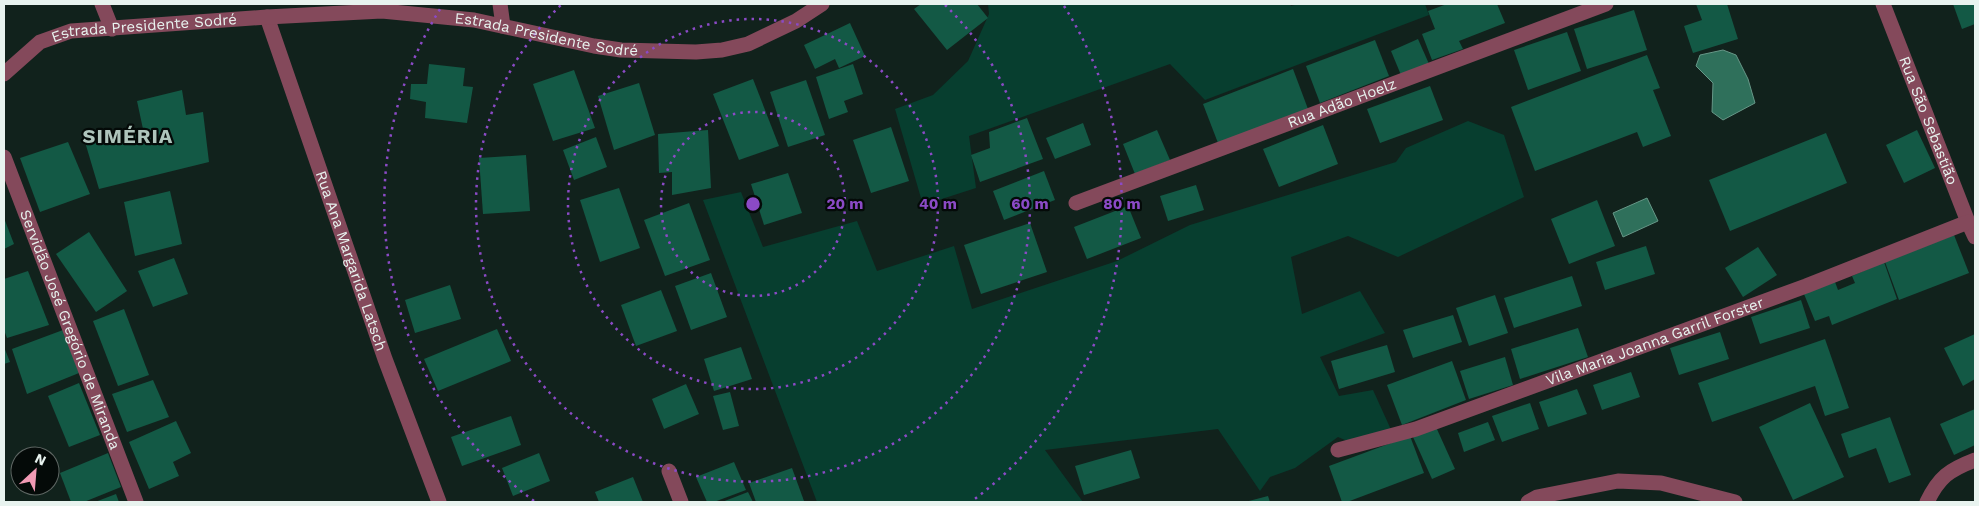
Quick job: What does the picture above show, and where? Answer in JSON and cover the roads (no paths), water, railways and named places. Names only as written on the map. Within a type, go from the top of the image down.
[{"type":"street","points":[[102,4],[112,28]]},
{"type":"street","points":[[500,4],[502,26]]},
{"type":"street","name":"Estrada Presidente Sodré","points":[[4,74],[40,42],[71,31],[382,11],[474,20],[621,50],[696,52],[722,50],[748,44],[796,20],[822,4]]},
{"type":"street","name":"Rua Adão Hoelz","points":[[1076,203],[1606,4]]},
{"type":"street","name":"Rua São Sebastião","points":[[1882,4],[1975,237]]},
{"type":"street","name":"Rua Ana Margarida Latsch","points":[[268,17],[384,359],[439,502]]},
{"type":"street","name":"Servidão José Gregório de Miranda","points":[[4,158],[136,502]]},
{"type":"street","name":"Vila Maria Joanna Garril Forster","points":[[1338,450],[1416,429],[1797,289],[1968,222]]},
{"type":"street","points":[[1927,502],[1937,483],[1962,465],[1975,460]]},
{"type":"street","points":[[669,471],[681,502]]},
{"type":"street","points":[[1528,502],[1537,497],[1618,482],[1661,483],[1735,502]]},
{"type":"district","name":"SIMÉRIA","points":[[128,136]]}]
